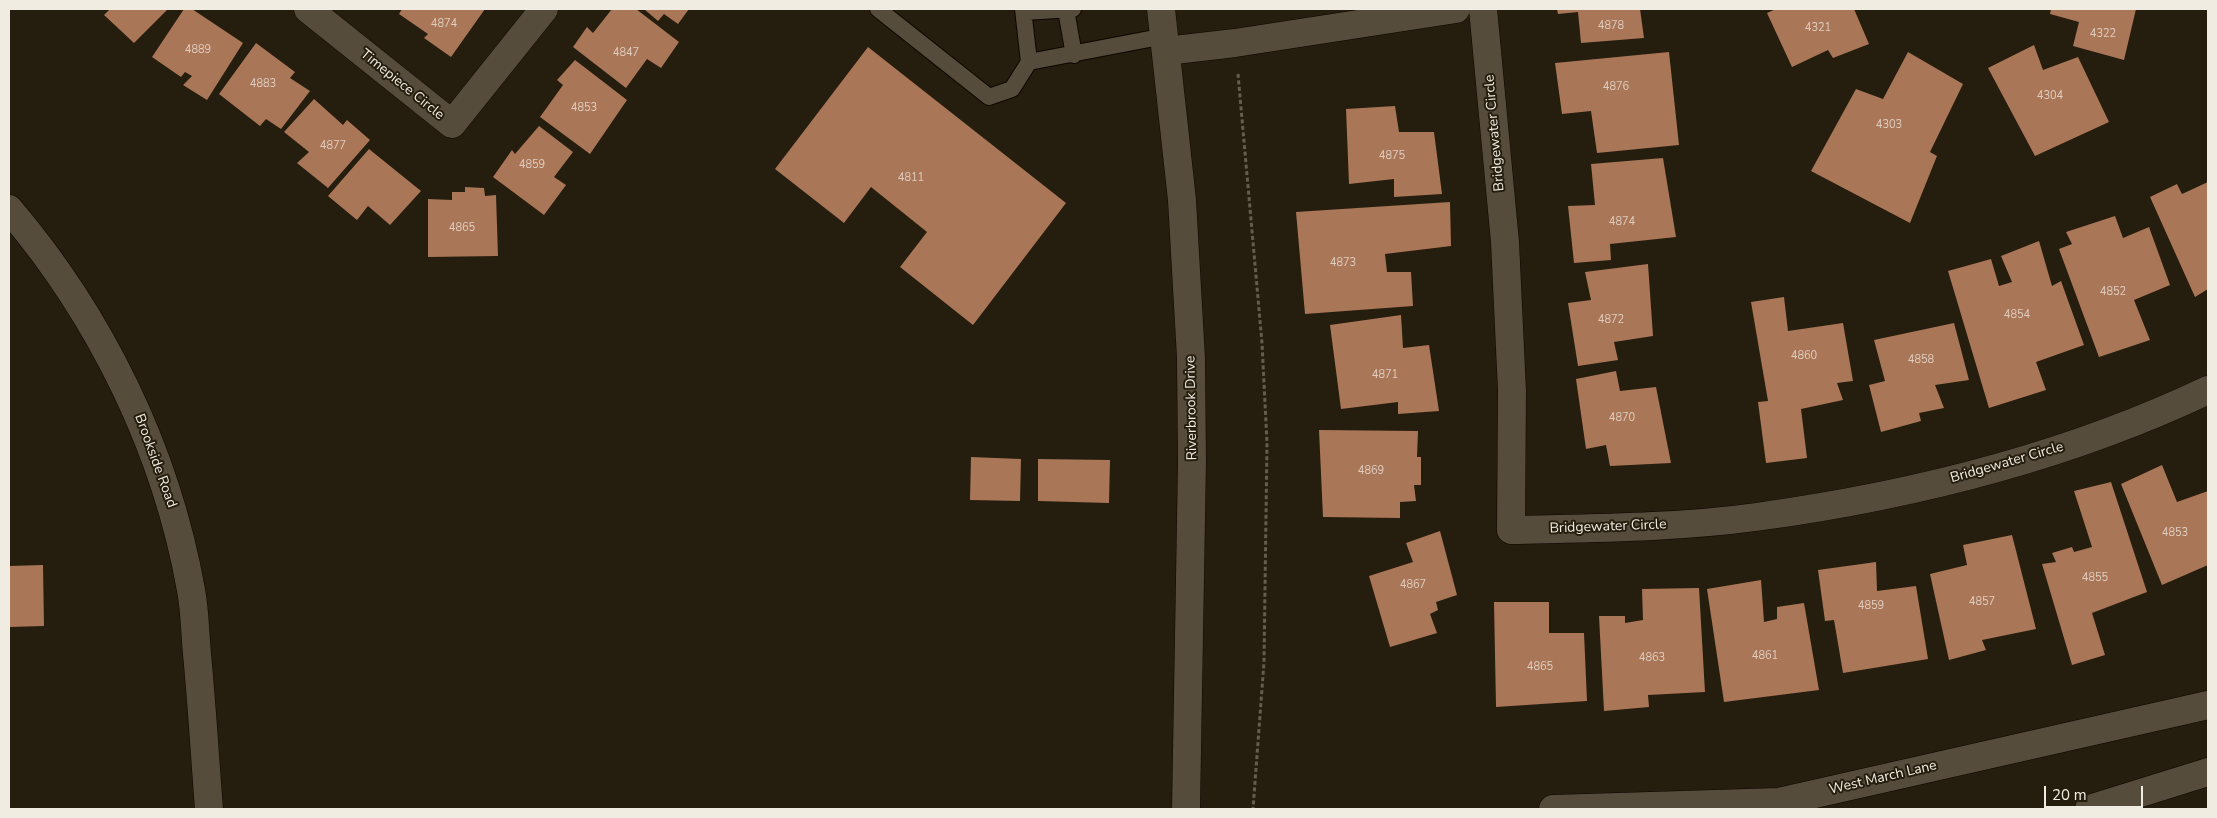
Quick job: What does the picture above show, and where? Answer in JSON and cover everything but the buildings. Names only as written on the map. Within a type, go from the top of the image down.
[{"type":"street","name":"Timepiece Circle","points":[[308,9],[452,124],[544,9]]},
{"type":"street","name":"Riverbrook Drive","points":[[1161,9],[1182,200],[1192,358],[1186,809]]},
{"type":"street","points":[[1165,44],[1235,43],[1360,16],[1456,9]]},
{"type":"street","name":"Bridgewater Circle","points":[[1483,9],[1505,242],[1512,391],[1511,530],[1641,527],[1754,518],[1866,500],[1979,473],[2074,444],[2184,402],[2208,390]]},
{"type":"street","name":"Brookside Road","points":[[9,209],[41,246],[86,316],[122,379],[168,492],[192,591],[209,809]]},
{"type":"street","name":"West March Lane","points":[[1553,809],[1779,802],[2208,705]]},
{"type":"street","points":[[2089,809],[2208,772]]},
{"type":"lane","points":[[878,9],[989,97],[1012,89],[1029,62],[1023,11],[1070,9],[1074,55]]},
{"type":"lane","points":[[1029,62],[1165,44]]},
{"type":"path","points":[[1235,43],[1262,343],[1267,443],[1264,662],[1253,809]]}]
